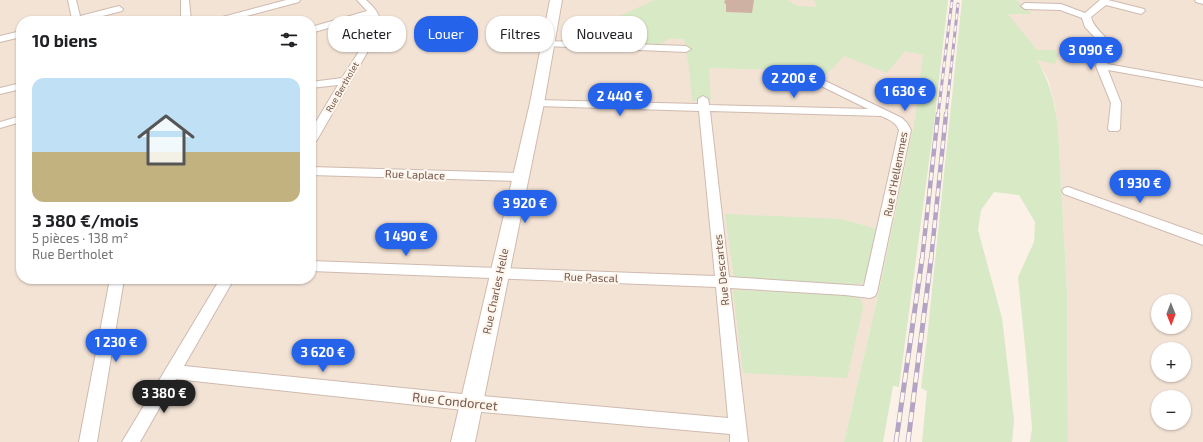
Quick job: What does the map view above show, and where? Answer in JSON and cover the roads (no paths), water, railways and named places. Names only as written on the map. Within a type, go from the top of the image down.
[{"type":"street","points":[[72,0],[75,16]]},
{"type":"street","points":[[185,0],[186,16]]},
{"type":"street","points":[[237,16],[296,0]]},
{"type":"street","points":[[316,29],[373,12],[361,0]]},
{"type":"street","name":"Rue Charles Helle","points":[[553,16],[556,0]]},
{"type":"street","points":[[1199,0],[1203,1]]},
{"type":"street","points":[[1086,16],[1104,1],[1141,11]]},
{"type":"street","points":[[1026,6],[1061,7],[1086,16]]},
{"type":"street","points":[[94,16],[119,9]]},
{"type":"street","name":"Rue Bertholet","points":[[316,131],[375,30],[377,21],[373,12]]},
{"type":"street","points":[[1086,16],[1088,25],[1106,44],[1107,47],[1101,66],[1116,103],[1114,130]]},
{"type":"street","points":[[0,39],[16,35]]},
{"type":"street","points":[[554,44],[686,49]]},
{"type":"street","name":"Rue Charles Helle","points":[[463,442],[537,103],[547,52]]},
{"type":"street","points":[[1101,66],[1203,84]]},
{"type":"street","points":[[316,84],[345,81]]},
{"type":"street","name":"Rue d'Hellemmes","points":[[819,81],[898,120],[903,125],[905,130],[870,292]]},
{"type":"street","points":[[0,91],[16,87]]},
{"type":"street","points":[[537,103],[704,104],[883,113]]},
{"type":"street","name":"Rue Descartes","points":[[704,104],[738,435]]},
{"type":"street","points":[[0,125],[16,120]]},
{"type":"street","name":"Rue Laplace","points":[[316,171],[520,177]]},
{"type":"street","points":[[1068,191],[1203,240]]},
{"type":"street","name":"Rue Pascal","points":[[316,266],[722,282],[845,288],[870,292]]},
{"type":"street","points":[[88,442],[116,284]]},
{"type":"street","points":[[131,442],[224,284]]},
{"type":"street","name":"Rue Condorcet","points":[[172,372],[472,403],[738,435]]},
{"type":"railway","points":[[938,115],[952,0]]},
{"type":"railway","points":[[946,115],[958,4]]},
{"type":"railway","points":[[922,260],[938,114]]},
{"type":"railway","points":[[931,260],[946,114]]},
{"type":"railway","points":[[896,442],[922,259]]},
{"type":"railway","points":[[908,442],[931,259]]}]
